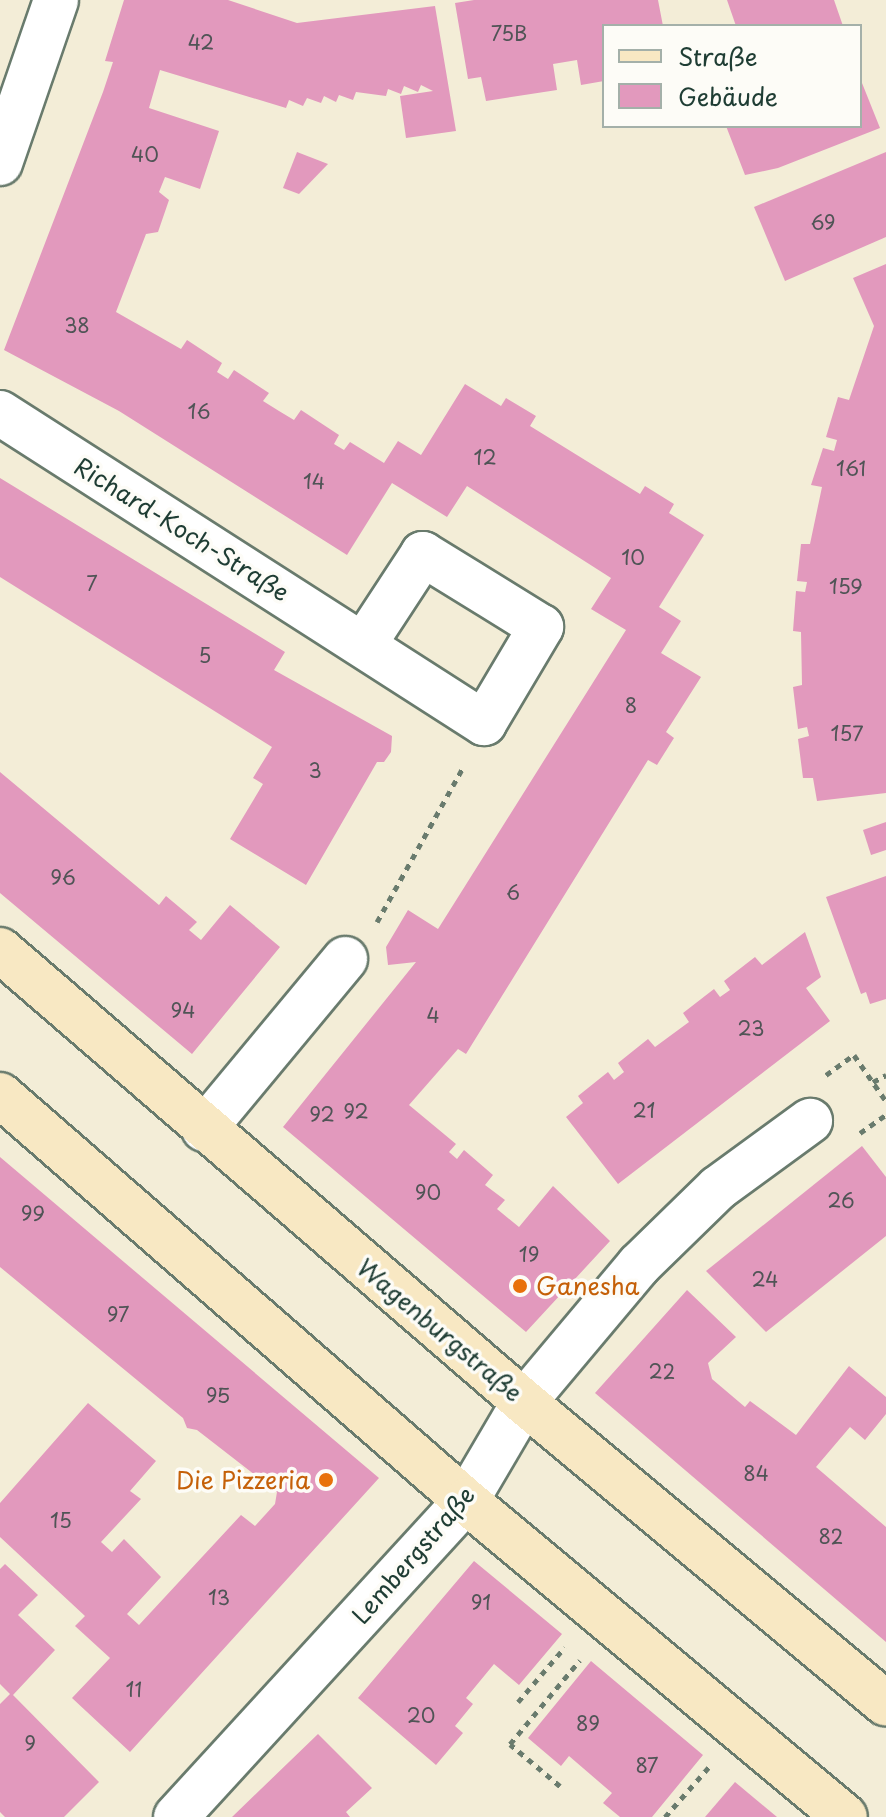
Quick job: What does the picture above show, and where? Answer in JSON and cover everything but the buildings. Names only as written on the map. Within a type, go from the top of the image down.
[{"type":"main road","name":"Wagenburgstraße","points":[[0,950],[524,1402],[886,1704]]},
{"type":"main road","points":[[0,1095],[466,1501],[845,1817]]},
{"type":"street","points":[[0,163],[56,0]]},
{"type":"street","name":"Richard-Koch-Straße","points":[[0,413],[364,644]]},
{"type":"street","points":[[204,1129],[345,959]]},
{"type":"street","name":"Lembergstraße","points":[[176,1817],[466,1501],[524,1402],[639,1265],[812,1102]]},
{"type":"path","points":[[375,924],[452,792]]},
{"type":"path","points":[[812,1102],[854,1055],[886,1101]]},
{"type":"path","points":[[873,1082],[886,1075]]},
{"type":"path","points":[[849,1140],[886,1115]]},
{"type":"path","points":[[518,1702],[604,1616]]},
{"type":"path","points":[[560,1786],[510,1744],[604,1616]]},
{"type":"path","points":[[665,1817],[741,1730]]},
{"type":"place","name":"Ganesha","points":[[520,1286]]},
{"type":"place","name":"Die Pizzeria","points":[[326,1480]]}]
